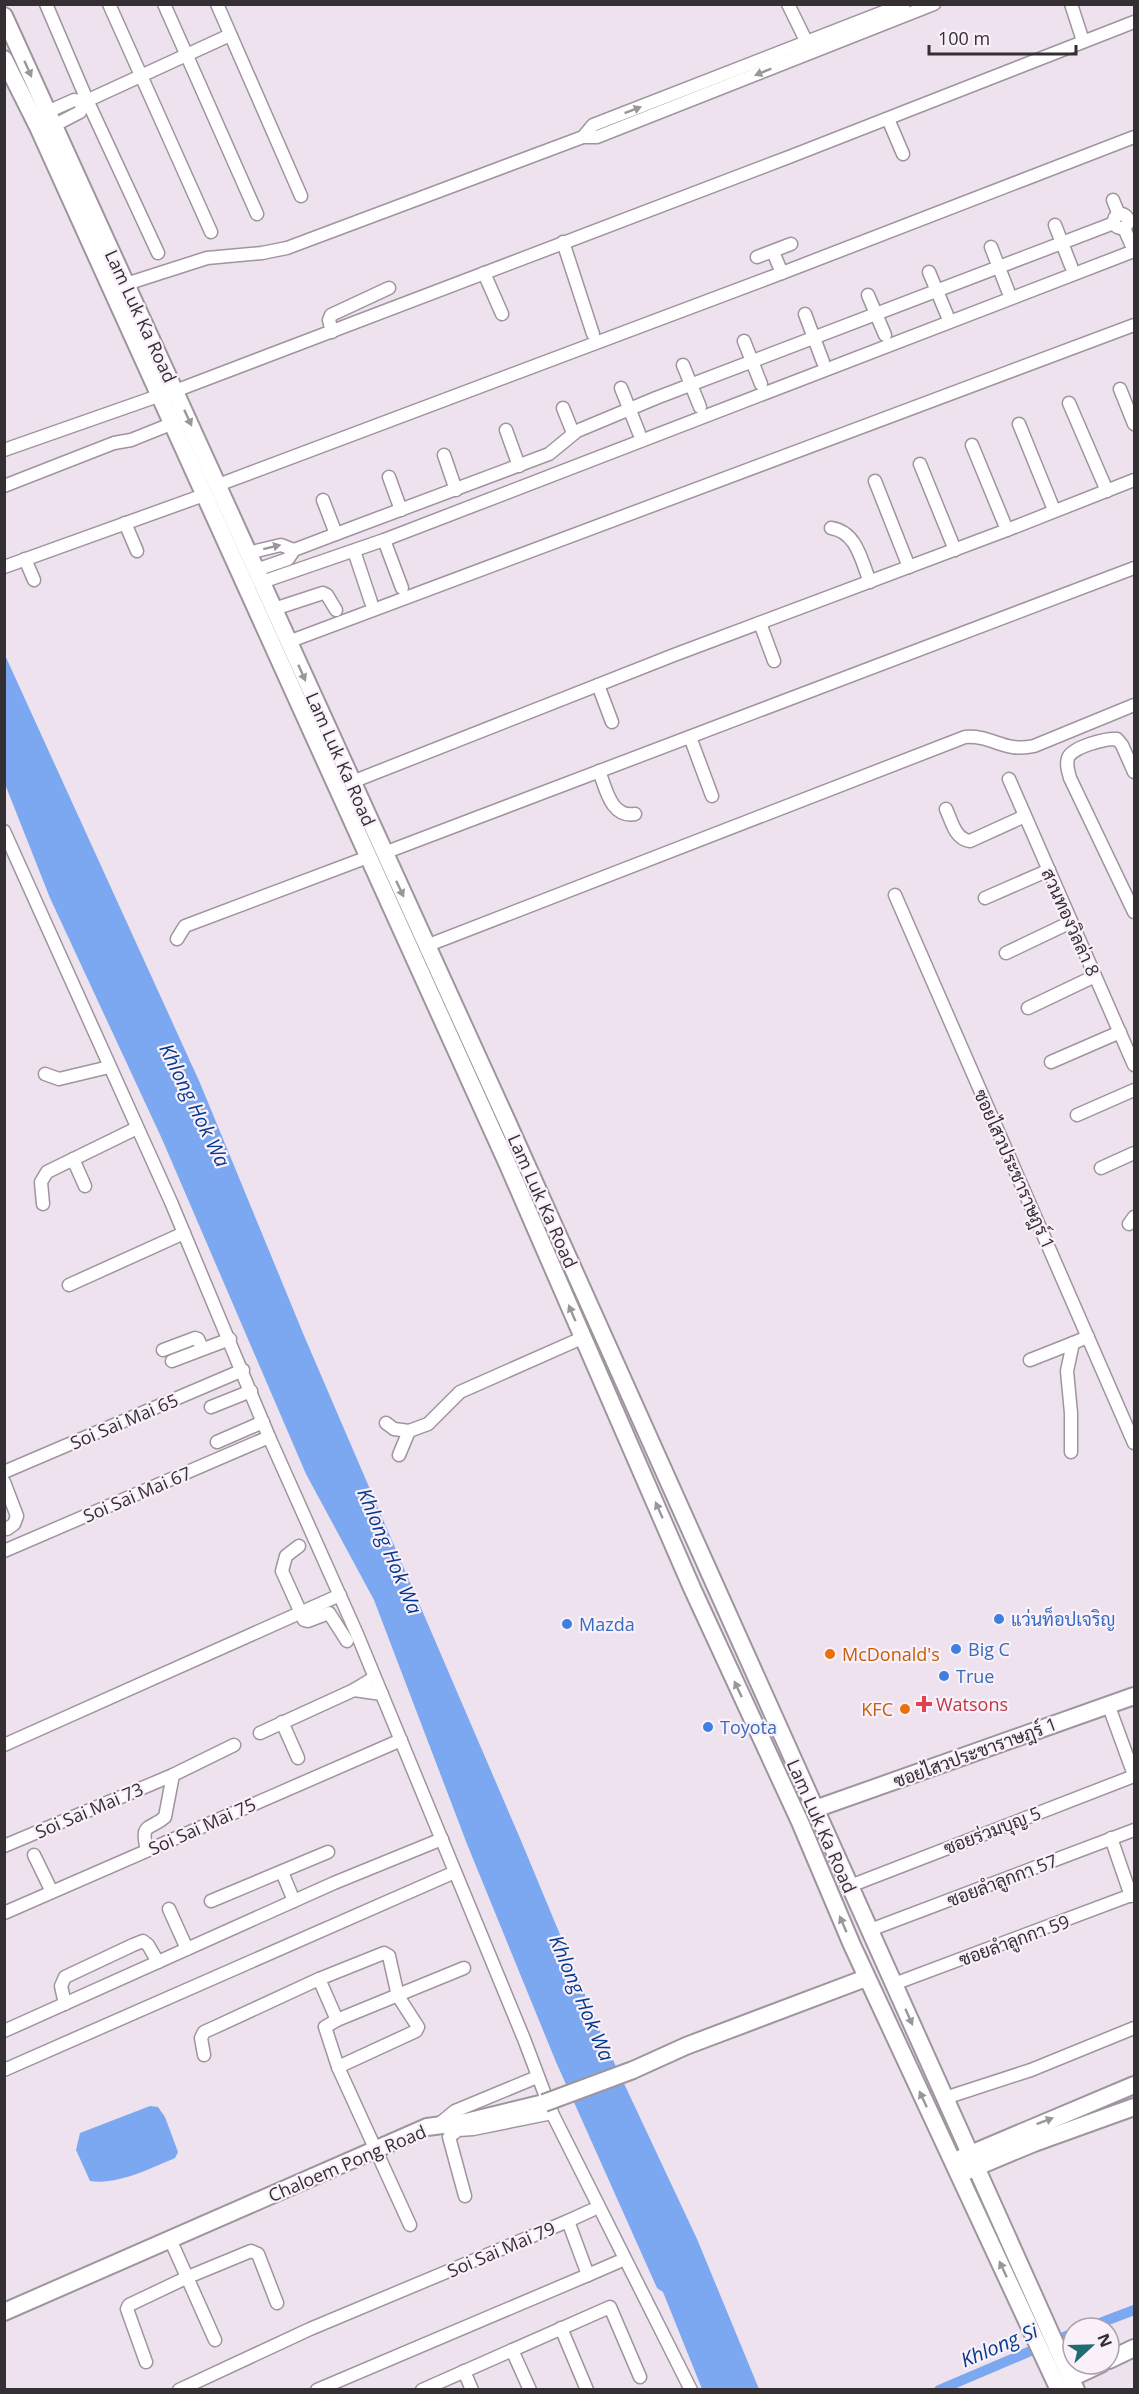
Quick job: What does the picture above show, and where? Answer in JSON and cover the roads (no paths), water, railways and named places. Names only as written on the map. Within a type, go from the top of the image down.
[{"type":"main road","name":"Lam Luk Ka Road","points":[[4,16],[352,782],[376,855],[426,946],[506,1119],[958,2126],[1035,2319]]},
{"type":"main road","name":"Lam Luk Ka Road","points":[[4,59],[42,137],[158,396],[268,632],[376,855],[582,1338],[692,1588],[800,1822],[867,1978],[955,2168],[1064,2379]]},
{"type":"main road","name":"ซอยไสวประชาราษฎร์ 1","points":[[815,1809],[1134,1696]]},
{"type":"main road","name":"Chaloem Pong Road","points":[[4,2312],[432,2126],[548,2108],[686,2046],[867,1978]]},
{"type":"main road","points":[[955,2168],[976,2168],[993,2152],[1134,2085]]},
{"type":"main road","points":[[976,2168],[993,2152],[1134,2107]]},
{"type":"main road","points":[[958,2126],[993,2152]]},
{"type":"street","points":[[46,4],[86,101],[158,253]]},
{"type":"street","points":[[109,4],[211,232]]},
{"type":"street","points":[[164,4],[185,56],[257,214]]},
{"type":"street","points":[[217,4],[301,196]]},
{"type":"street","points":[[788,4],[809,48]]},
{"type":"street","points":[[809,48],[904,4]]},
{"type":"street","points":[[126,284],[207,258],[262,253],[287,248],[583,137],[593,125],[670,102],[809,48],[934,4]]},
{"type":"street","points":[[1071,4],[1083,41]]},
{"type":"street","points":[[175,391],[888,119],[1134,22]]},
{"type":"street","points":[[50,119],[74,100],[86,101],[230,35]]},
{"type":"street","points":[[888,119],[903,154]]},
{"type":"street","points":[[218,485],[782,273],[1134,137]]},
{"type":"street","points":[[259,576],[354,551],[384,540],[1133,248],[1124,220],[1113,200]]},
{"type":"street","points":[[259,576],[288,560],[294,550],[549,454],[573,434],[629,409],[1124,220]]},
{"type":"street","points":[[1055,225],[1071,266]]},
{"type":"street","points":[[563,242],[593,334]]},
{"type":"street","points":[[757,257],[791,244]]},
{"type":"street","points":[[991,247],[1008,291]]},
{"type":"street","points":[[773,252],[782,273]]},
{"type":"street","points":[[484,273],[502,314]]},
{"type":"street","points":[[929,273],[947,315]]},
{"type":"street","points":[[332,332],[329,320],[331,315],[389,288]]},
{"type":"street","points":[[868,295],[885,335]]},
{"type":"street","points":[[805,314],[823,362]]},
{"type":"street","points":[[288,642],[1134,325]]},
{"type":"street","points":[[744,341],[761,384]]},
{"type":"street","points":[[683,365],[700,407]]},
{"type":"street","points":[[621,388],[639,433]]},
{"type":"street","points":[[1120,389],[1134,424]]},
{"type":"street","points":[[4,450],[158,396]]},
{"type":"street","points":[[1069,403],[1107,491]]},
{"type":"street","points":[[563,408],[573,434]]},
{"type":"street","points":[[4,486],[114,443],[130,440],[171,424]]},
{"type":"street","points":[[1019,424],[1054,510]]},
{"type":"street","points":[[506,430],[519,466]]},
{"type":"street","points":[[972,445],[1007,530]]},
{"type":"street","points":[[444,455],[456,490]]},
{"type":"street","points":[[920,464],[955,550]]},
{"type":"street","points":[[388,477],[401,510]]},
{"type":"street","points":[[352,782],[760,622],[955,550],[1134,480]]},
{"type":"street","points":[[875,481],[909,567]]},
{"type":"street","points":[[4,567],[204,495]]},
{"type":"street","points":[[323,500],[336,534]]},
{"type":"street","points":[[125,523],[137,551]]},
{"type":"street","points":[[831,528],[841,530],[854,540],[870,582]]},
{"type":"street","points":[[384,540],[402,588]]},
{"type":"street","points":[[248,553],[281,545],[294,550]]},
{"type":"street","points":[[354,551],[371,602]]},
{"type":"street","points":[[26,559],[34,580]]},
{"type":"street","points":[[177,939],[185,926],[1134,568]]},
{"type":"street","points":[[273,609],[323,592],[336,610]]},
{"type":"street","points":[[760,622],[774,661]]},
{"type":"street","points":[[598,685],[612,722]]},
{"type":"street","points":[[426,946],[965,737],[979,736],[1020,749],[1034,746],[1134,705]]},
{"type":"street","points":[[690,737],[712,796]]},
{"type":"street","points":[[1133,906],[1070,777],[1067,768],[1068,757],[1074,751],[1108,738],[1117,739],[1134,772]]},
{"type":"street","points":[[599,771],[617,812],[626,815],[635,814]]},
{"type":"street","name":"สวนทองวิลล่า 8","points":[[1009,779],[1134,1065]]},
{"type":"street","points":[[946,809],[958,837],[970,841],[1025,816]]},
{"type":"street","points":[[4,831],[184,1233],[269,1437],[340,1595],[524,2038],[548,2108],[691,2390]]},
{"type":"street","points":[[985,898],[1048,870]]},
{"type":"street","name":"ซอยไสวประชาราษฎร์ 1","points":[[895,894],[1134,1443]]},
{"type":"street","points":[[1006,953],[1071,922]]},
{"type":"street","points":[[1028,1008],[1095,976]]},
{"type":"street","points":[[1052,1062],[1120,1032]]},
{"type":"street","points":[[45,1074],[59,1079],[109,1066]]},
{"type":"street","points":[[1077,1115],[1134,1090]]},
{"type":"street","points":[[43,1204],[40,1189],[44,1175],[137,1128]]},
{"type":"street","points":[[1101,1168],[1134,1153]]},
{"type":"street","points":[[73,1160],[85,1186]]},
{"type":"street","points":[[69,1285],[184,1233]]},
{"type":"street","points":[[1030,1360],[1088,1337]]},
{"type":"street","points":[[163,1350],[195,1338],[198,1339],[202,1348]]},
{"type":"street","points":[[386,1423],[394,1429],[409,1431],[428,1424],[460,1392],[582,1338]]},
{"type":"street","points":[[172,1361],[230,1339]]},
{"type":"street","points":[[1071,1452],[1071,1413],[1067,1371],[1073,1343]]},
{"type":"street","name":"Soi Sai Mai 65","points":[[4,1472],[243,1370]]},
{"type":"street","points":[[211,1407],[251,1391]]},
{"type":"street","points":[[217,1442],[263,1422]]},
{"type":"street","points":[[399,1455],[409,1431]]},
{"type":"street","name":"Soi Sai Mai 67","points":[[4,1551],[269,1437]]},
{"type":"street","points":[[4,1482],[17,1516],[14,1524],[7,1529]]},
{"type":"street","points":[[299,1546],[286,1556],[282,1571],[300,1613],[304,1620],[308,1621],[329,1613],[347,1641]]},
{"type":"street","points":[[4,1744],[340,1595]]},
{"type":"street","points":[[260,1733],[354,1690],[374,1678]]},
{"type":"street","points":[[354,1690],[382,1694]]},
{"type":"street","points":[[1108,1704],[1134,1776]]},
{"type":"street","points":[[282,1722],[298,1758]]},
{"type":"street","name":"Soi Sai Mai 75","points":[[4,1913],[401,1740]]},
{"type":"street","name":"Soi Sai Mai 73","points":[[4,1846],[173,1776],[234,1745]]},
{"type":"street","points":[[147,1851],[144,1831],[165,1817],[173,1776]]},
{"type":"street","name":"ซอยร่วมบุญ 5","points":[[850,1886],[1134,1776]]},
{"type":"street","name":"ซอยลำลูกกา 57","points":[[870,1930],[1134,1830]]},
{"type":"street","points":[[4,2031],[294,1901],[442,1839]]},
{"type":"street","points":[[1111,1839],[1133,1895]]},
{"type":"street","points":[[211,1901],[328,1852]]},
{"type":"street","points":[[34,1855],[52,1892]]},
{"type":"street","points":[[282,1872],[294,1901]]},
{"type":"street","points":[[4,2070],[455,1872]]},
{"type":"street","name":"ซอยลำลูกกา 59","points":[[894,1984],[1133,1895]]},
{"type":"street","points":[[169,1909],[187,1949]]},
{"type":"street","points":[[65,2004],[61,1986],[65,1977],[133,1945],[143,1941],[148,1944],[158,1962]]},
{"type":"street","points":[[204,2055],[201,2038],[204,2032],[319,1979],[384,1953],[389,1956],[398,1996],[418,2027],[416,2031],[338,2067]]},
{"type":"street","points":[[410,2225],[338,2067],[325,2027],[464,1968]]},
{"type":"street","points":[[319,1979],[338,2020]]},
{"type":"street","points":[[945,2098],[1032,2070],[1134,2028]]},
{"type":"street","points":[[537,2077],[455,2111],[432,2126],[437,2132],[473,2129],[548,2108]]},
{"type":"street","points":[[458,2130],[449,2137],[465,2196]]},
{"type":"street","points":[[568,2221],[591,2210]]},
{"type":"street","name":"Soi Sai Mai 79","points":[[179,2390],[310,2329],[568,2221],[588,2275]]},
{"type":"street","points":[[170,2239],[215,2340]]},
{"type":"street","points":[[146,2362],[127,2309],[188,2277],[251,2251],[255,2252],[258,2254],[277,2303]]},
{"type":"street","points":[[317,2390],[618,2262]]},
{"type":"street","points":[[422,2390],[610,2307],[640,2377]]},
{"type":"street","points":[[561,2328],[587,2390]]},
{"type":"street","points":[[512,2350],[530,2390]]},
{"type":"street","points":[[464,2371],[472,2390]]},
{"type":"water","name":"Khlong Hok Wa","points":[[4,653],[200,1083],[305,1338],[522,1843],[605,2043],[697,2239],[759,2389],[702,2389],[663,2292],[657,2288],[556,2062],[467,1844],[374,1600],[306,1474],[162,1139],[50,898],[5,784]]},
{"type":"water","points":[[150,2106],[158,2107],[165,2117],[178,2152],[175,2158],[111,2181],[90,2181],[76,2150],[80,2133]]},
{"type":"waterway","name":"Khlong Si","points":[[1118,2316],[1134,2310]]},
{"type":"waterway","name":"Khlong Si","points":[[939,2390],[1061,2338]]},
{"type":"place","name":"แว่นท็อปเจริญ","points":[[999,1619]]},
{"type":"place","name":"Mazda","points":[[567,1624]]},
{"type":"place","name":"Big C","points":[[956,1649]]},
{"type":"place","name":"McDonald's","points":[[830,1654]]},
{"type":"place","name":"True","points":[[944,1676]]},
{"type":"place","name":"Watsons","points":[[924,1704]]},
{"type":"place","name":"KFC","points":[[905,1709]]},
{"type":"place","name":"Toyota","points":[[708,1727]]}]
